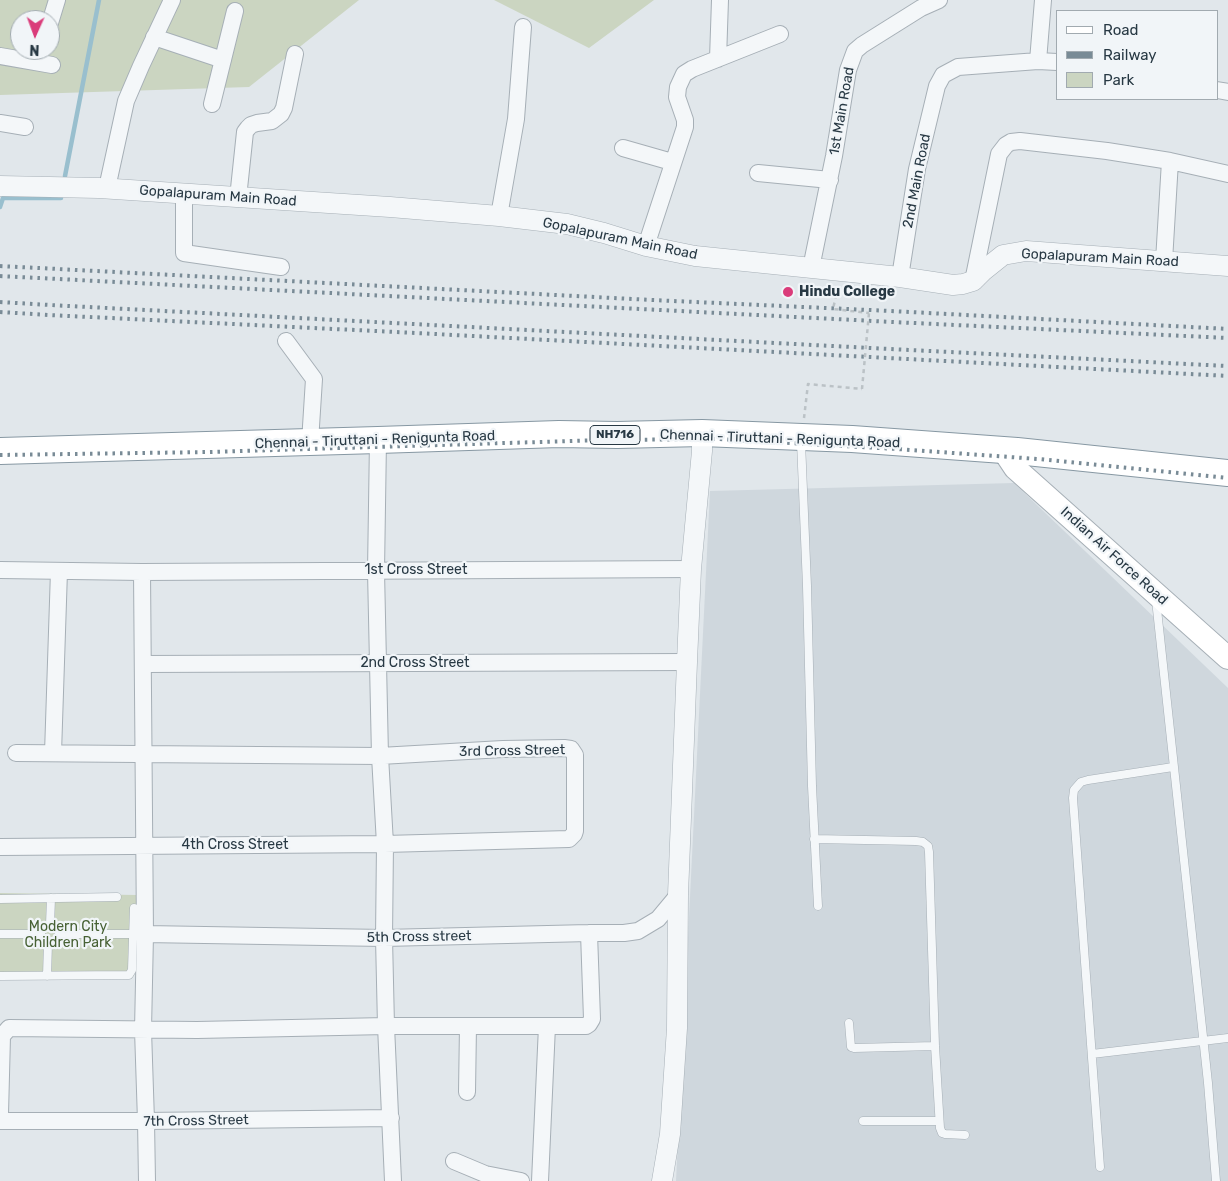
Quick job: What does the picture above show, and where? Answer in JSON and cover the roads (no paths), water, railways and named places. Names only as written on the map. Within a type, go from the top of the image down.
[{"type":"highway","name":"Chennai - Tiruttani - Renigunta Road","points":[[0,468],[377,450],[559,434],[617,435],[702,442],[802,446],[852,439],[1009,459],[1228,491]]},
{"type":"highway","name":"Chennai - Tiruttani - Renigunta Road","points":[[0,451],[310,442],[377,450]]},
{"type":"highway","name":"Chennai - Tiruttani - Renigunta Road","points":[[1009,459],[1228,474]]},
{"type":"main road","name":"Indian Air Force Road","points":[[1009,459],[1228,658]]},
{"type":"street","points":[[107,188],[126,100],[172,0]]},
{"type":"street","points":[[718,60],[720,0]]},
{"type":"street","name":"1st Main Road","points":[[811,268],[830,180],[848,70],[855,51],[922,8],[939,0]]},
{"type":"street","points":[[1043,0],[1038,61],[1056,62]]},
{"type":"street","points":[[212,104],[235,11]]},
{"type":"street","points":[[500,216],[516,119],[523,27]]},
{"type":"street","points":[[646,246],[684,128],[685,120],[677,97],[678,86],[684,74],[692,69],[780,34]]},
{"type":"street","points":[[154,37],[223,60]]},
{"type":"street","points":[[238,198],[245,132],[251,125],[272,121],[281,114],[284,108],[295,54]]},
{"type":"street","points":[[0,56],[52,65]]},
{"type":"street","name":"2nd Main Road","points":[[900,277],[917,169],[937,86],[944,74],[958,67],[1038,61]]},
{"type":"street","points":[[0,123],[25,127]]},
{"type":"street","points":[[973,281],[999,154],[1011,142],[1107,151],[1170,161],[1228,174]]},
{"type":"street","points":[[623,148],[672,162]]},
{"type":"street","points":[[1164,261],[1170,161]]},
{"type":"street","points":[[758,172],[830,180]]},
{"type":"street","name":"Gopalapuram Main Road","points":[[0,186],[107,188],[500,216],[566,224],[604,232],[646,246],[695,256],[900,277],[953,285],[973,281],[1003,255],[1026,251],[1228,266]]},
{"type":"street","points":[[184,194],[184,253],[281,267]]},
{"type":"street","points":[[286,341],[314,379],[310,442]]},
{"type":"street","points":[[662,1181],[670,1134],[677,1028],[678,895],[687,662],[691,569],[702,442]]},
{"type":"street","points":[[377,450],[376,571],[380,756],[385,844],[384,938],[386,1026],[393,1181]]},
{"type":"street","name":"1st Cross Street","points":[[0,570],[142,572],[691,569]]},
{"type":"street","points":[[53,753],[59,571]]},
{"type":"street","points":[[142,572],[144,845],[139,934],[147,1181]]},
{"type":"street","name":"2nd Cross Street","points":[[143,664],[687,662]]},
{"type":"street","name":"3rd Cross Street","points":[[380,756],[503,749],[572,749],[575,755],[575,831],[572,837],[569,839],[470,842]]},
{"type":"street","points":[[16,752],[380,756]]},
{"type":"street","name":"4th Cross Street","points":[[0,847],[470,842]]},
{"type":"street","name":"5th Cross street","points":[[139,934],[384,938],[624,933],[638,931],[658,919],[678,895]]},
{"type":"street","points":[[0,1114],[2,1036],[9,1028],[207,1030],[386,1026],[586,1026],[592,1019],[588,933]]},
{"type":"street","points":[[467,1092],[468,1026]]},
{"type":"street","points":[[540,1181],[546,1026]]},
{"type":"street","name":"7th Cross Street","points":[[0,1121],[146,1122],[391,1118]]},
{"type":"street","points":[[454,1161],[485,1174],[522,1181]]},
{"type":"lane","points":[[802,446],[812,786],[818,906]]},
{"type":"lane","points":[[1155,593],[1216,1181]]},
{"type":"lane","points":[[1100,1167],[1073,798],[1074,790],[1081,782],[1088,780],[1173,767]]},
{"type":"lane","points":[[814,840],[916,841],[923,842],[928,846],[939,1121],[942,1133],[966,1135]]},
{"type":"lane","points":[[0,899],[117,897]]},
{"type":"lane","points":[[50,925],[51,898]]},
{"type":"lane","points":[[0,976],[129,974],[132,970],[139,934],[134,908]]},
{"type":"lane","points":[[50,925],[55,927],[59,934],[56,940],[48,942],[43,940],[41,931],[45,926],[50,925]]},
{"type":"lane","points":[[0,934],[41,934]]},
{"type":"lane","points":[[59,934],[139,934]]},
{"type":"lane","points":[[47,976],[48,942]]},
{"type":"lane","points":[[849,1023],[851,1047],[854,1048],[936,1046]]},
{"type":"lane","points":[[1092,1054],[1228,1038]]},
{"type":"lane","points":[[863,1121],[939,1121]]},
{"type":"waterway","points":[[65,176],[99,0]]},
{"type":"waterway","points":[[0,207],[3,198],[61,198]]},
{"type":"railway","points":[[0,266],[1228,329]]},
{"type":"railway","points":[[0,276],[1228,338]]},
{"type":"railway","points":[[0,302],[1228,366]]},
{"type":"railway","points":[[0,312],[1228,376]]},
{"type":"railway","points":[[0,455],[209,452],[605,440],[718,439],[1038,459],[1228,478]]},
{"type":"place","name":"Hindu College","points":[[788,292]]},
{"type":"park label","name":"Modern City Children Park","points":[[68,936]]}]
